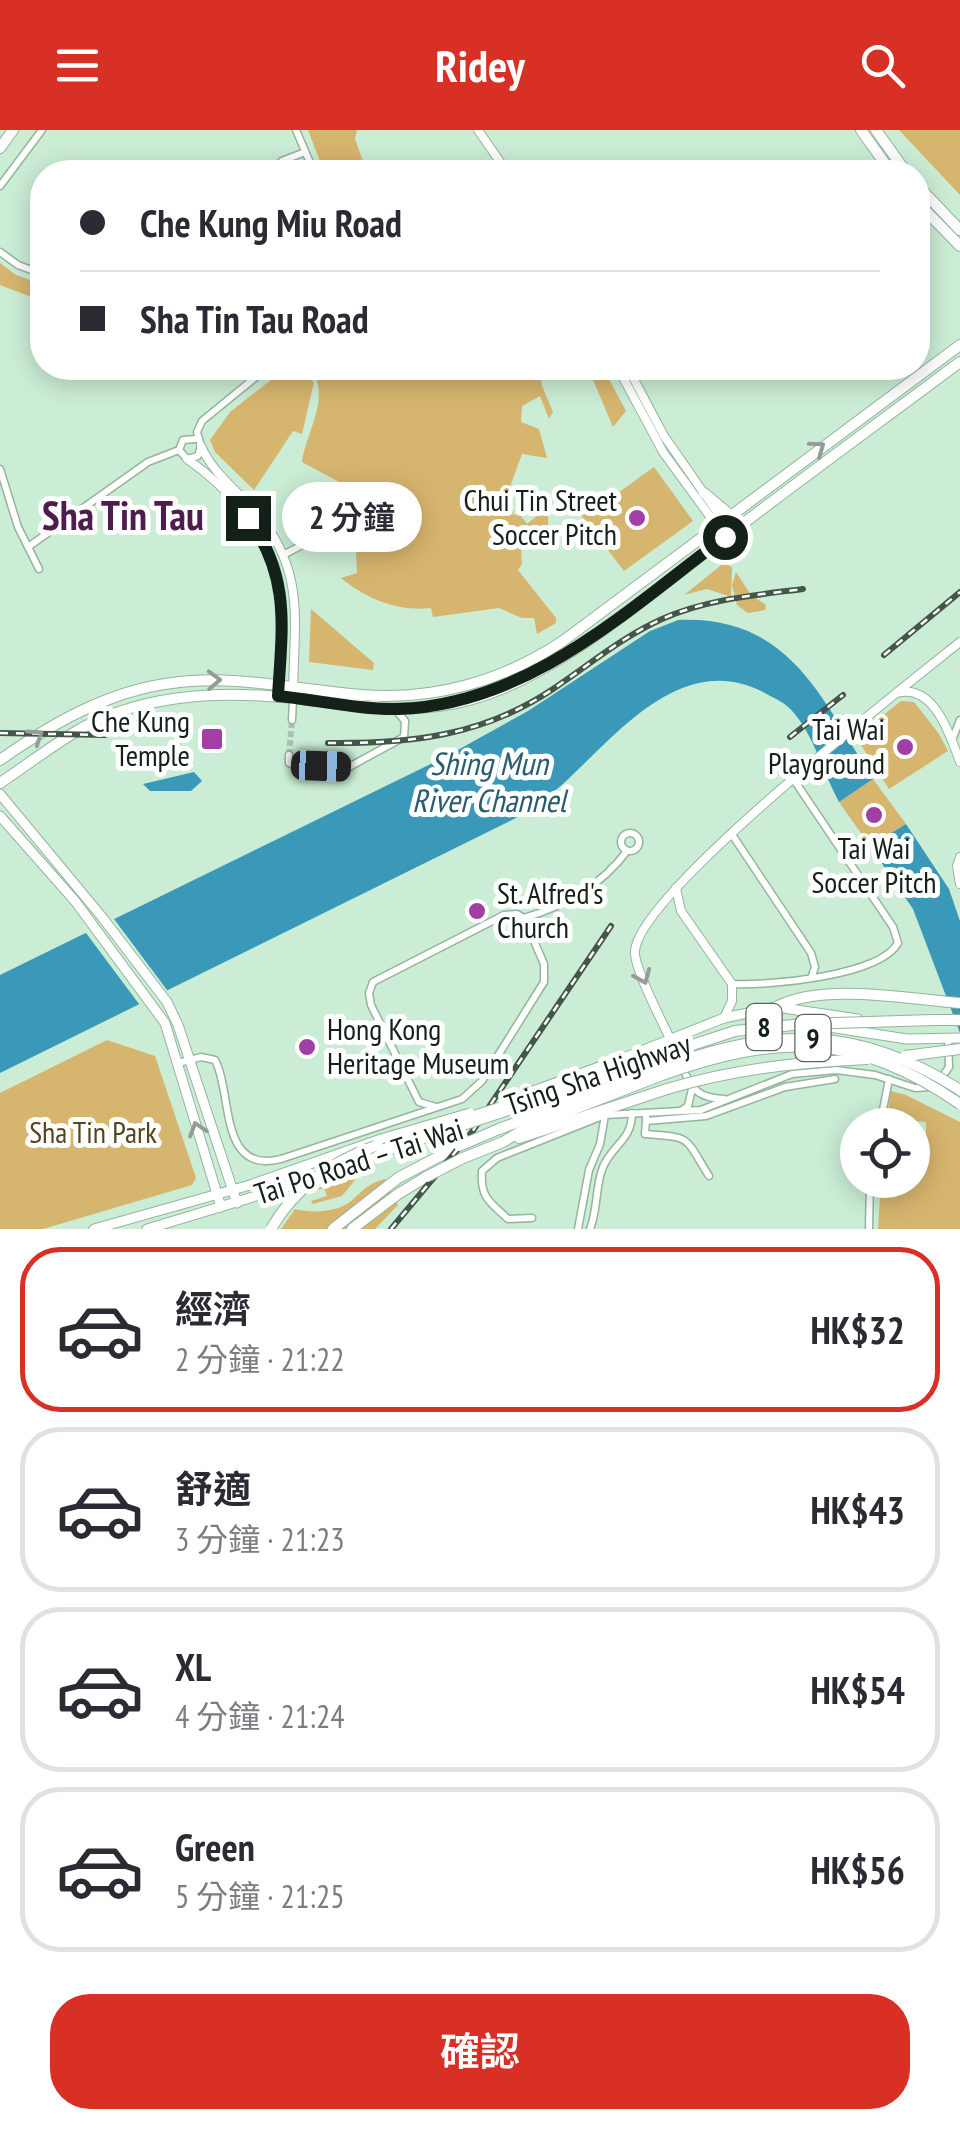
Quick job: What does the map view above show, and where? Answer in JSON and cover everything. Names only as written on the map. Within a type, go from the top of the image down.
[{"type":"main road","points":[[0,148],[13,130]]},
{"type":"main road","points":[[861,130],[882,160]]},
{"type":"main road","points":[[876,130],[897,160]]},
{"type":"main road","points":[[930,199],[960,230]]},
{"type":"main road","points":[[930,215],[960,246]]},
{"type":"main road","points":[[930,367],[960,344]]},
{"type":"main road","points":[[293,692],[409,696],[488,679],[549,650],[675,556],[960,362]]},
{"type":"main road","points":[[0,760],[47,728],[127,693],[186,682],[236,680],[396,709],[470,700],[542,670],[655,590],[724,526],[913,380]]},
{"type":"main road","points":[[704,494],[724,526]]},
{"type":"main road","points":[[0,783],[82,729],[125,711],[204,695],[278,690]]},
{"type":"main road","points":[[0,794],[97,920],[169,1032],[221,1207]]},
{"type":"main road","points":[[0,816],[167,1002],[237,1202]]},
{"type":"main road","points":[[776,1007],[789,1000],[850,995],[960,1003]]},
{"type":"main road","name":"Tai Po Road – Tai Wai","points":[[94,1229],[232,1190],[497,1104],[724,1018],[776,1007],[879,1023],[960,1021]]},
{"type":"main road","name":"Tsing Sha Highway","points":[[271,1229],[304,1187],[348,1157],[696,1042],[735,1031],[777,1026],[960,1021]]},
{"type":"main road","name":"Tai Po Road – Tai Wai","points":[[147,1229],[295,1185],[736,1033],[794,1025],[907,1039],[953,1039]]},
{"type":"main road","name":"9","points":[[333,1229],[390,1184],[442,1154],[680,1060],[733,1045],[790,1037],[848,1042],[909,1061],[960,1090]]},
{"type":"main road","name":"9","points":[[352,1229],[407,1187],[528,1127],[725,1055],[774,1046],[832,1048],[868,1056],[918,1077],[960,1104]]},
{"type":"main road","name":"Tsing Sha Highway","points":[[503,1142],[728,1072],[960,1050]]},
{"type":"main road","points":[[151,1213],[161,1214],[166,1223]]},
{"type":"street","points":[[0,186],[42,130]]},
{"type":"street","points":[[296,130],[309,160]]},
{"type":"street","points":[[478,130],[499,160]]},
{"type":"street","points":[[285,160],[305,152]]},
{"type":"street","points":[[0,252],[30,269]]},
{"type":"street","points":[[252,380],[206,416],[196,432],[214,468],[263,522],[283,555],[296,604],[292,720]]},
{"type":"street","points":[[624,380],[663,452],[724,526]]},
{"type":"street","points":[[634,380],[664,436],[704,494]]},
{"type":"street","points":[[28,548],[148,462],[179,450],[183,440],[199,442]]},
{"type":"street","points":[[186,459],[198,456],[199,442]]},
{"type":"street","points":[[179,450],[248,518],[272,557],[282,607],[278,690]]},
{"type":"street","points":[[0,468],[18,527],[39,569]]},
{"type":"street","points":[[283,555],[310,541]]},
{"type":"street","points":[[726,1100],[710,1099],[692,1089],[635,959],[636,943],[676,888],[730,833],[960,642]]},
{"type":"street","points":[[920,693],[925,670]]},
{"type":"street","points":[[897,693],[920,693],[943,720],[960,762]]},
{"type":"street","points":[[290,755],[289,763],[294,765],[348,767],[404,737],[405,721],[396,709]]},
{"type":"street","points":[[943,720],[960,720],[952,740]]},
{"type":"street","points":[[732,984],[858,970],[882,960],[898,943],[893,927],[794,780]]},
{"type":"street","points":[[730,833],[811,953],[815,967],[812,977]]},
{"type":"street","points":[[524,918],[571,900],[590,888],[627,851]]},
{"type":"street","points":[[959,859],[960,884]]},
{"type":"street","points":[[676,888],[682,911],[732,984],[732,1001],[724,1018]]},
{"type":"street","points":[[654,916],[670,907],[682,911]]},
{"type":"street","points":[[178,1063],[209,1057],[217,1063],[235,1141],[256,1160],[277,1160],[438,1108],[475,1090],[544,982],[544,964],[524,918],[517,914],[504,914],[373,982],[371,1004],[419,1102],[410,1117]]},
{"type":"street","points":[[646,1118],[700,1110],[775,1078],[820,1070],[858,1072],[914,1088],[936,1084],[949,1067],[953,1039]]},
{"type":"street","points":[[883,1108],[888,1079]]},
{"type":"street","points":[[532,1218],[508,1219],[489,1202],[481,1188],[482,1171],[496,1158],[605,1115],[706,1116],[785,1087],[834,1080]]},
{"type":"street","points":[[676,1113],[688,1106],[692,1089]]},
{"type":"street","points":[[419,1102],[438,1108]]},
{"type":"street","points":[[590,1229],[601,1172],[612,1150],[630,1132],[632,1113]]},
{"type":"street","points":[[578,1229],[605,1115]]},
{"type":"street","points":[[646,1118],[645,1134],[667,1133],[687,1140],[709,1176]]},
{"type":"street","points":[[869,1229],[870,1198]]},
{"type":"green space","points":[[308,130],[357,130],[355,139],[363,160],[319,160]]},
{"type":"green space","points":[[899,130],[960,130],[960,195],[930,160]]},
{"type":"green space","points":[[0,263],[30,280],[30,296],[0,285]]},
{"type":"green space","points":[[271,380],[314,382],[302,434],[293,431],[254,490],[215,452],[210,440],[230,412]]},
{"type":"green space","points":[[316,380],[541,380],[553,412],[549,419],[540,396],[522,406],[521,422],[539,429],[547,458],[522,454],[505,500],[512,514],[521,516],[527,524],[550,505],[556,506],[548,512],[548,526],[523,543],[518,570],[556,623],[537,634],[534,618],[522,618],[499,608],[433,617],[431,608],[383,602],[341,578],[357,573],[356,552],[344,523],[349,510],[363,508],[369,498],[302,462],[318,406]]},
{"type":"green space","points":[[593,380],[609,380],[626,411],[613,427]]},
{"type":"green space","name":"Chui Tin Street Soccer Pitch","points":[[654,467],[693,521],[624,571],[581,515]]},
{"type":"green space","points":[[724,563],[732,567],[731,597],[707,589],[684,595]]},
{"type":"green space","points":[[736,572],[751,595],[766,605],[765,610],[748,613],[737,605],[732,585]]},
{"type":"green space","points":[[311,609],[374,663],[373,670],[309,662]]},
{"type":"green space","name":"Tai Wai Playground","points":[[901,701],[914,702],[948,751],[889,789],[856,737]]},
{"type":"green space","name":"Tai Wai Soccer Pitch","points":[[873,779],[906,824],[870,846],[839,802]]},
{"type":"green space","name":"Sha Tin Park","points":[[107,1040],[155,1056],[196,1178],[192,1185],[43,1229],[0,1229],[0,1093]]},
{"type":"green space","points":[[891,1091],[906,1095],[960,1122],[960,1229],[878,1229],[880,1198],[930,1198],[930,1108],[888,1108]]},
{"type":"green space","points":[[370,1162],[342,1196],[313,1204],[311,1201],[327,1196],[324,1188],[313,1191]]},
{"type":"green space","points":[[385,1179],[398,1205],[375,1229],[281,1229],[295,1209],[338,1208]]},
{"type":"water","name":"Shing Mun River Channel","points":[[678,620],[716,622],[748,631],[775,647],[818,692],[873,779],[839,802],[808,733],[783,703],[733,682],[705,682],[678,690],[628,722],[558,788],[514,819],[0,1073],[0,975],[447,756],[528,711],[650,631]]},
{"type":"water","points":[[194,772],[202,781],[191,791],[150,791],[143,784]]},
{"type":"water","points":[[906,824],[949,889],[960,921],[960,1033],[913,909],[870,846]]},
{"type":"pier","points":[[111,915],[170,994],[142,1008],[83,929]]},
{"type":"tunnel","points":[[289,755],[292,720]]},
{"type":"railway","points":[[328,743],[417,739],[473,727],[527,705],[662,619],[714,602],[803,589]]},
{"type":"railway","points":[[884,655],[960,592]]},
{"type":"railway","points":[[790,737],[843,695]]},
{"type":"railway","points":[[0,733],[105,735]]},
{"type":"railway","points":[[391,1229],[472,1132],[611,926]]},
{"type":"place","name":"Chui Tin Street Soccer Pitch","points":[[637,518]]},
{"type":"place","name":"Che Kung Temple","points":[[212,739]]},
{"type":"place","name":"Tai Wai Playground","points":[[905,747]]},
{"type":"place","name":"Tai Wai Soccer Pitch","points":[[874,815]]},
{"type":"place","name":"St. Alfred's Church","points":[[477,911]]},
{"type":"place","name":"Hong Kong Heritage Museum","points":[[307,1047]]},
{"type":"district","name":"Sha Tin Tau","points":[[123,516]]},
{"type":"route","points":[[248,518],[272,557],[281,588],[278,696],[380,709],[421,708],[470,700],[542,670],[725,537]]}]
